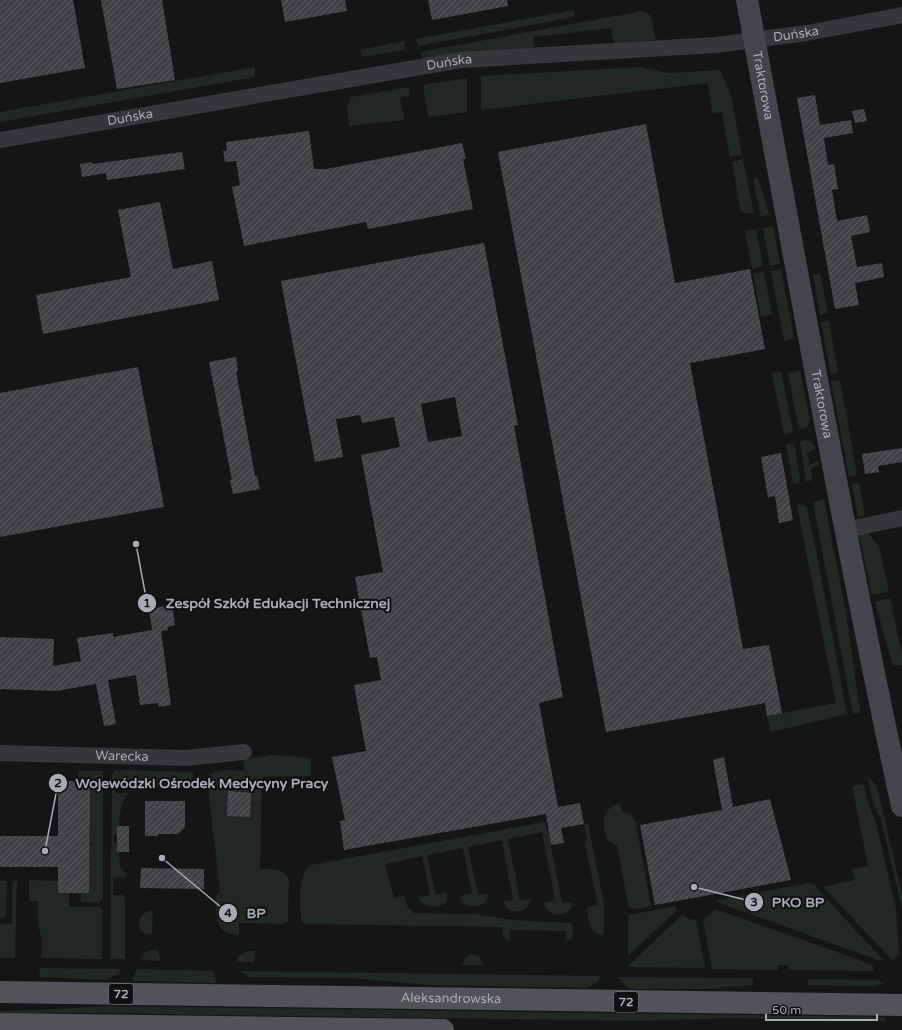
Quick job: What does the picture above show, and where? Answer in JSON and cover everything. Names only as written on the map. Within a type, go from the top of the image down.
[{"type":"main road","name":"Aleksandrowska","points":[[0,992],[902,1005]]},
{"type":"main road","points":[[0,1024],[443,1030]]},
{"type":"street","name":"Traktorowa","points":[[747,0],[845,530],[897,761],[902,806]]},
{"type":"street","name":"Duńska","points":[[0,140],[461,60],[716,45],[807,33],[902,15]]},
{"type":"street","points":[[845,530],[902,518]]},
{"type":"street","name":"Warecka","points":[[0,753],[186,758],[244,752]]},
{"type":"shaded area","points":[[574,10],[574,17],[418,46],[416,39]]},
{"type":"shaded area","points":[[643,11],[650,15],[656,40],[614,44],[611,28],[533,37],[534,48],[459,53],[423,59],[420,52]]},
{"type":"shaded area","points":[[404,41],[405,50],[362,57],[360,50]]},
{"type":"shaded area","points":[[255,67],[255,77],[0,122],[0,112]]},
{"type":"shaded area","points":[[641,67],[669,73],[720,70],[731,95],[742,155],[730,157],[722,112],[712,113],[708,83],[481,110],[481,76]]},
{"type":"shaded area","points":[[467,78],[467,112],[428,117],[423,85]]},
{"type":"shaded area","points":[[409,87],[410,96],[400,98],[404,120],[349,126],[347,107],[351,97]]},
{"type":"shaded area","points":[[743,159],[754,214],[741,212],[732,162]]},
{"type":"shaded area","points":[[758,178],[769,214],[761,217],[753,179]]},
{"type":"shaded area","points":[[773,226],[780,264],[770,266],[763,228]]},
{"type":"shaded area","points":[[756,229],[763,266],[752,269],[745,231]]},
{"type":"shaded area","points":[[781,269],[794,339],[784,341],[771,271]]},
{"type":"shaded area","points":[[764,272],[772,314],[761,317],[753,274]]},
{"type":"shaded area","points":[[820,274],[828,313],[820,315],[813,275]]},
{"type":"shaded area","points":[[829,320],[838,373],[831,375],[821,322]]},
{"type":"shaded area","points":[[800,370],[810,421],[806,428],[799,430],[788,373]]},
{"type":"shaded area","points":[[781,372],[793,432],[784,434],[772,373]]},
{"type":"shaded area","points":[[840,380],[857,475],[849,477],[831,381]]},
{"type":"shaded area","points":[[806,440],[811,441],[816,448],[807,453],[810,465],[819,460],[819,464],[811,469],[812,480],[806,482],[800,442]]},
{"type":"shaded area","points":[[794,443],[800,481],[799,483],[793,484],[786,444]]},
{"type":"shaded area","points":[[859,483],[865,515],[858,517],[852,484]]},
{"type":"shaded area","points":[[824,500],[846,613],[860,713],[853,714],[813,502]]},
{"type":"shaded area","points":[[803,504],[807,508],[847,714],[771,732],[767,716],[836,703],[797,505]]},
{"type":"shaded area","points":[[868,532],[879,547],[889,591],[874,595],[871,593],[859,534]]},
{"type":"shaded area","points":[[890,598],[902,655],[902,665],[893,666],[875,602]]},
{"type":"shaded area","points":[[270,755],[294,756],[311,759],[311,776],[262,777],[260,869],[273,869],[280,871],[289,879],[288,921],[283,924],[239,923],[239,935],[231,934],[225,932],[221,928],[216,913],[215,900],[220,891],[207,778],[215,772],[220,771],[245,771],[243,760]]},
{"type":"shaded area","points":[[78,771],[103,771],[103,897],[99,903],[81,902],[81,893],[88,893]]},
{"type":"shaded area","points":[[114,771],[192,772],[193,776],[189,786],[184,787],[145,787],[133,791],[133,785],[115,785],[115,793],[129,793],[121,808],[117,835],[114,835],[114,843],[117,843],[119,852],[120,866],[126,875],[126,877],[113,878],[113,895],[123,895],[125,898],[125,959],[110,959],[112,775]]},
{"type":"shaded area","points":[[868,778],[872,780],[877,787],[902,894],[902,908],[881,819],[873,803]]},
{"type":"shaded area","points":[[863,784],[876,823],[896,909],[899,955],[893,961],[823,887],[855,880],[852,869],[868,866],[852,786]]},
{"type":"shaded area","points":[[620,803],[622,812],[630,815],[636,823],[651,906],[634,909],[629,907],[617,846],[607,839],[604,817],[609,809]]},
{"type":"shaded area","points":[[545,822],[562,903],[573,902],[571,908],[560,915],[549,911],[544,903],[555,900],[542,832],[508,839],[520,900],[531,899],[528,907],[522,911],[511,911],[507,909],[503,901],[513,900],[502,840],[468,847],[478,895],[489,894],[485,903],[477,906],[467,905],[460,896],[472,893],[463,848],[427,855],[436,895],[447,893],[447,901],[436,907],[424,904],[418,897],[430,895],[422,856],[385,864],[394,898],[404,896],[408,908],[414,913],[473,914],[513,920],[571,923],[573,937],[569,940],[566,941],[566,931],[510,930],[509,941],[503,937],[502,927],[305,924],[301,921],[300,899],[302,882],[307,869],[311,865]]},
{"type":"shaded area","points":[[588,824],[604,904],[604,932],[602,935],[597,934],[592,929],[587,907],[598,905],[585,844],[587,839],[584,825]]},
{"type":"shaded area","points":[[29,880],[58,881],[58,893],[69,893],[69,907],[99,907],[102,910],[102,959],[41,958],[42,941],[38,924],[38,901],[29,901]]},
{"type":"shaded area","points":[[0,881],[7,881],[6,914],[3,918],[0,918]]},
{"type":"shaded area","points":[[13,881],[17,881],[15,958],[0,958],[0,924],[12,924]]},
{"type":"shaded area","points":[[808,883],[814,885],[883,960],[878,960],[717,902],[718,900]]},
{"type":"shaded area","points":[[675,906],[677,910],[628,956],[629,915]]},
{"type":"shaded area","points":[[715,909],[865,962],[873,966],[874,971],[788,970],[788,965],[778,965],[778,970],[712,969],[703,919],[709,916]]},
{"type":"shaded area","points":[[149,911],[153,911],[152,934],[143,933],[139,927],[141,917]]},
{"type":"shaded area","points":[[682,915],[689,919],[696,920],[705,968],[627,967]]},
{"type":"shaded area","points":[[151,950],[157,950],[161,961],[140,960],[144,953]]},
{"type":"shaded area","points":[[247,951],[255,951],[254,962],[236,962],[238,957]]},
{"type":"shaded area","points":[[473,954],[481,959],[483,965],[462,965],[466,958]]},
{"type":"shaded area","points":[[40,968],[122,969],[118,974],[105,980],[39,977]]},
{"type":"shaded area","points":[[137,969],[213,971],[217,983],[132,981]]},
{"type":"shaded area","points":[[240,971],[601,976],[598,982],[587,988],[427,985],[352,978],[249,977]]},
{"type":"shaded area","points":[[618,977],[753,978],[753,985],[705,989],[631,989]]},
{"type":"shaded area","points":[[808,979],[879,980],[885,983],[873,986],[808,985]]},
{"type":"shaded area","points":[[104,1006],[885,1017],[885,1021],[730,1018],[641,1021],[0,1013],[0,1011]]},
{"type":"building","points":[[0,0],[73,0],[85,68],[0,83]]},
{"type":"building","points":[[101,0],[162,0],[175,80],[117,89]]},
{"type":"building","points":[[281,0],[345,0],[347,11],[285,22]]},
{"type":"building","points":[[428,0],[507,0],[508,6],[432,20]]},
{"type":"building","points":[[815,95],[820,125],[851,120],[853,133],[824,138],[828,165],[834,164],[838,189],[832,190],[837,221],[867,215],[870,232],[851,236],[857,267],[882,263],[884,277],[855,283],[859,305],[835,309],[797,98]]},
{"type":"building","points":[[864,109],[867,121],[855,123],[852,111]]},
{"type":"building","points":[[646,124],[675,283],[750,269],[765,349],[690,363],[743,649],[769,645],[782,713],[767,716],[765,703],[606,732],[498,152]]},
{"type":"building","points":[[309,131],[314,169],[326,169],[462,143],[466,159],[463,159],[473,209],[368,229],[366,222],[244,246],[232,187],[240,185],[236,161],[225,162],[223,151],[227,151],[226,142]]},
{"type":"building","points":[[182,152],[185,169],[107,180],[106,173],[82,177],[80,164],[92,162],[92,164]]},
{"type":"building","points":[[160,202],[173,269],[212,261],[219,300],[43,334],[36,295],[131,277],[118,210]]},
{"type":"building","points":[[484,243],[518,425],[514,426],[563,697],[539,703],[558,807],[580,803],[584,824],[561,828],[564,843],[551,845],[546,814],[344,850],[340,821],[345,820],[332,757],[366,751],[354,685],[381,680],[377,657],[370,658],[355,577],[383,572],[361,455],[400,447],[394,417],[362,423],[360,415],[336,419],[343,457],[315,462],[281,281]],"holes":[[[455,397],[462,436],[428,442],[421,404]]]},
{"type":"building","points":[[236,357],[238,371],[236,371],[255,476],[257,476],[260,489],[233,494],[230,480],[232,480],[209,362]]},
{"type":"building","points":[[138,367],[164,507],[0,537],[0,393]]},
{"type":"building","points":[[902,448],[902,462],[878,466],[879,472],[865,474],[862,454]]},
{"type":"building","points":[[781,453],[793,520],[779,523],[775,496],[768,497],[761,457]]},
{"type":"building","points":[[172,605],[175,625],[168,627],[168,630],[161,631],[171,705],[159,707],[158,703],[140,705],[136,675],[108,680],[116,724],[104,726],[96,684],[56,691],[0,689],[0,637],[54,639],[53,666],[81,661],[77,638],[113,633],[113,637],[152,630],[149,609]]},
{"type":"building","points":[[724,757],[733,807],[770,799],[791,880],[655,905],[640,825],[722,810],[713,760]]},
{"type":"building","points":[[58,781],[90,781],[89,893],[58,893],[58,867],[0,867],[0,836],[58,836]]},
{"type":"building","points":[[228,791],[251,793],[250,817],[227,816]]},
{"type":"building","points":[[145,801],[185,801],[185,827],[178,834],[158,834],[158,836],[145,836]]},
{"type":"building","points":[[117,826],[129,826],[129,852],[117,852]]},
{"type":"building","points":[[141,868],[204,869],[204,889],[140,888]]},
{"type":"place","name":"Zespół Szkół Edukacji Technicznej","points":[[136,544]]},
{"type":"place","name":"Wojewódzki Ośrodek Medycyny Pracy","points":[[45,851]]},
{"type":"place","name":"BP","points":[[162,858]]},
{"type":"place","name":"PKO BP","points":[[694,887]]}]
